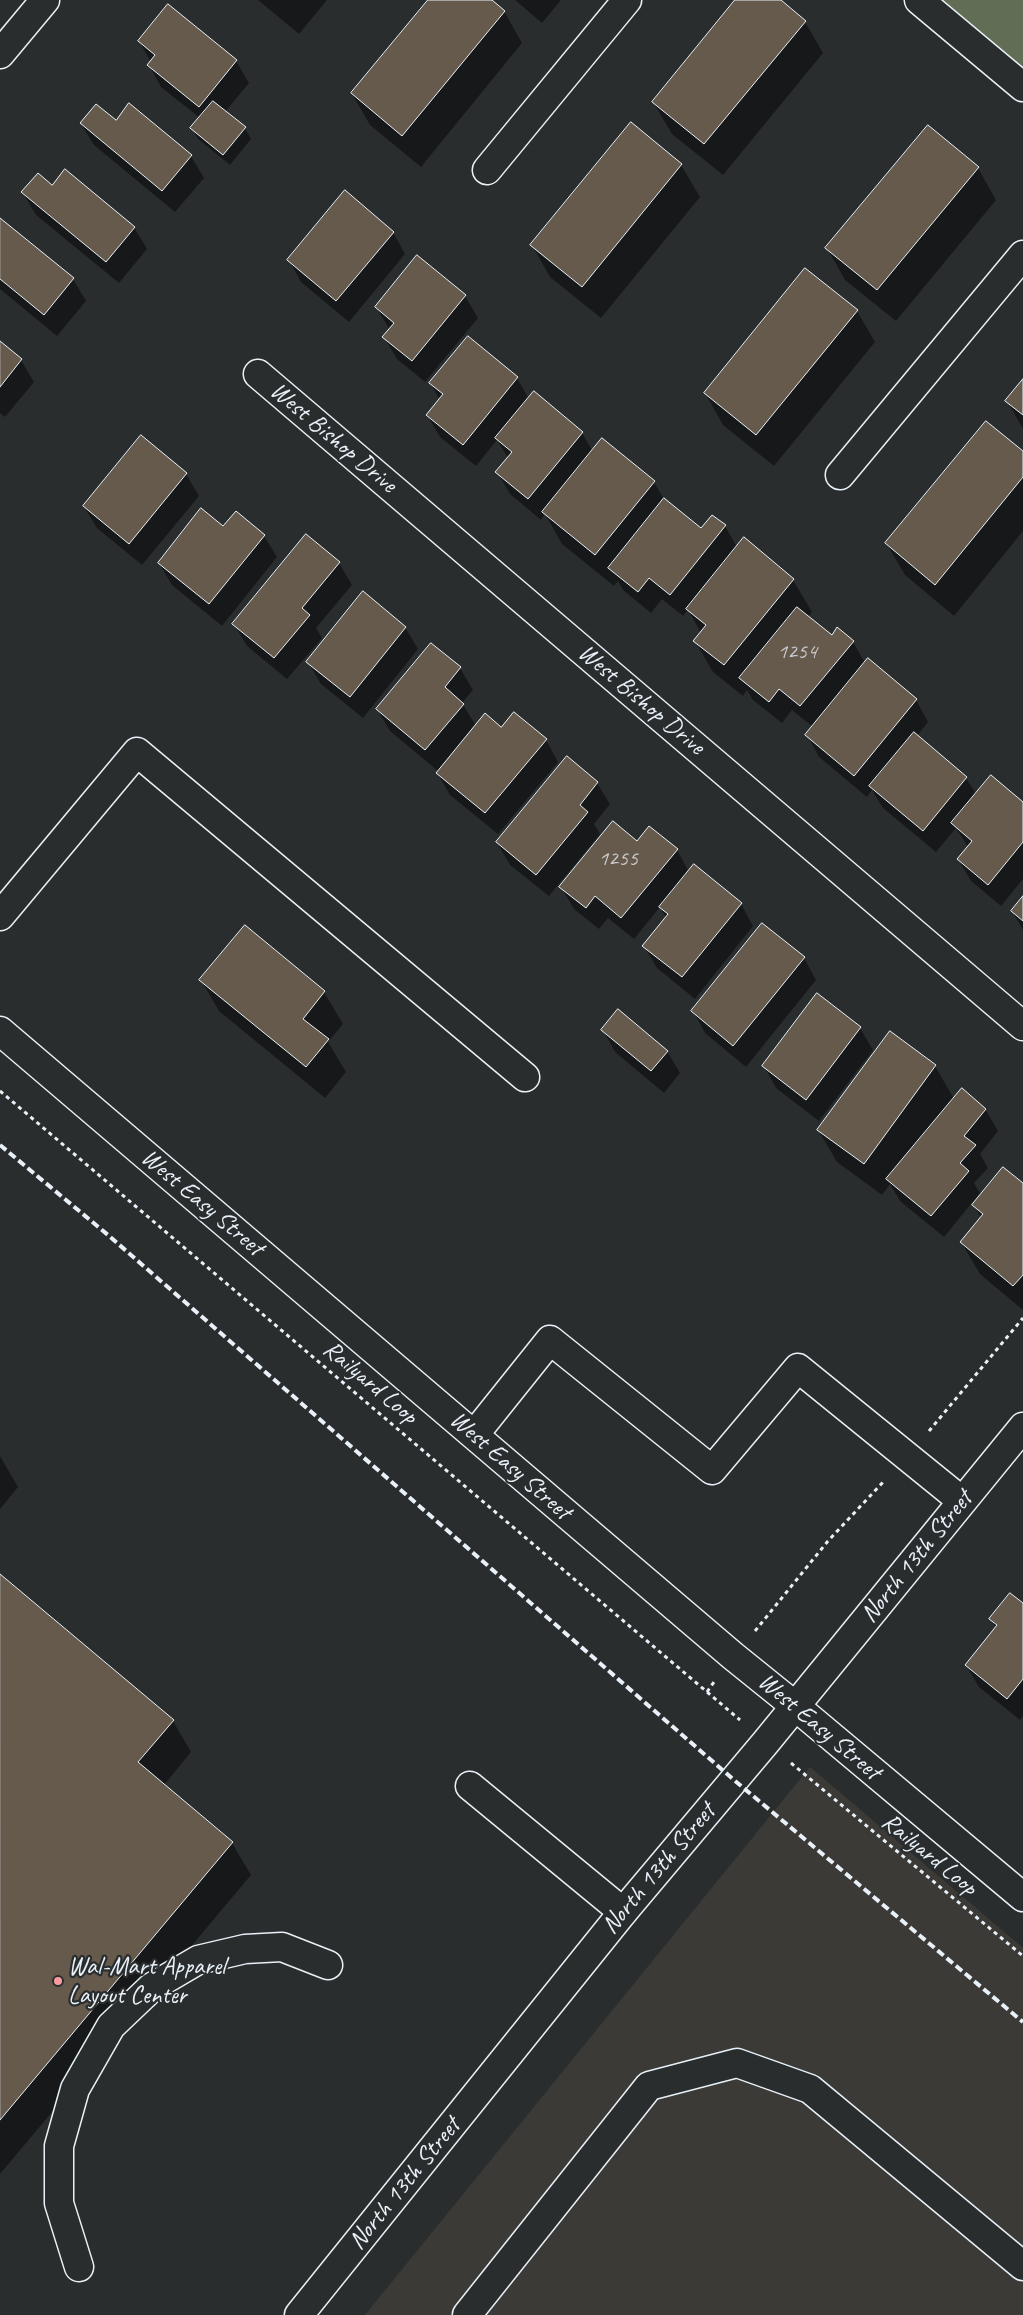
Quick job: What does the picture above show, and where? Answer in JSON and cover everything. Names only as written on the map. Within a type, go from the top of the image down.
[{"type":"street","points":[[0,54],[45,0]]},
{"type":"street","points":[[487,170],[627,0]]},
{"type":"street","points":[[919,0],[1023,87]]},
{"type":"street","points":[[840,475],[1023,255]]},
{"type":"street","name":"West Bishop Drive","points":[[258,374],[1023,1026]]},
{"type":"street","points":[[0,916],[137,752],[525,1077]]},
{"type":"street","name":"West Easy Street","points":[[0,1031],[733,1656],[1023,1897]]},
{"type":"street","points":[[474,1435],[550,1340],[712,1470],[798,1368],[962,1501]]},
{"type":"street","name":"North 13th Street","points":[[300,2315],[623,1912],[795,1706],[1023,1427]]},
{"type":"street","points":[[470,1786],[623,1912]]},
{"type":"street","points":[[79,2267],[59,2203],[59,2146],[75,2089],[111,2026],[152,1987],[198,1960],[245,1948],[282,1947],[328,1965]]},
{"type":"street","points":[[467,2315],[649,2086],[737,2063],[810,2089],[1023,2266]]},
{"type":"path","name":"Railyard Loop","points":[[0,1091],[717,1701]]},
{"type":"path","points":[[707,1692],[714,1682]]},
{"type":"path","name":"Railyard Loop","points":[[813,1782],[1023,1956]]},
{"type":"shaded area","points":[[810,1767],[1023,1948],[1023,2315],[365,2315]]},
{"type":"green space","points":[[912,0],[1023,0],[1023,94]]},
{"type":"building","points":[[428,0],[492,0],[505,11],[402,136],[351,93]]},
{"type":"building","points":[[735,0],[781,0],[806,21],[704,144],[652,102]]},
{"type":"building","points":[[168,4],[237,60],[199,107],[147,65],[155,55],[138,41]]},
{"type":"building","points":[[213,101],[246,127],[223,155],[190,128]]},
{"type":"building","points":[[129,103],[192,155],[162,191],[80,123],[96,104],[116,120]]},
{"type":"building","points":[[631,122],[682,164],[582,287],[530,245]]},
{"type":"building","points":[[928,125],[979,167],[877,290],[825,248]]},
{"type":"building","points":[[65,169],[135,227],[106,262],[21,192],[38,173],[52,185]]},
{"type":"building","points":[[345,190],[394,232],[336,301],[287,260]]},
{"type":"building","points":[[0,218],[74,278],[44,315],[0,279]]},
{"type":"building","points":[[417,255],[466,295],[412,361],[382,337],[394,323],[375,307]]},
{"type":"building","points":[[805,268],[858,310],[756,435],[704,393]]},
{"type":"building","points":[[468,336],[518,377],[463,445],[426,415],[443,394],[429,383]]},
{"type":"building","points":[[0,341],[22,359],[0,387]]},
{"type":"building","points":[[1023,379],[1023,415],[1005,401]]},
{"type":"building","points":[[534,391],[583,432],[528,499],[495,472],[512,452],[495,438]]},
{"type":"building","points":[[986,421],[1023,451],[1023,477],[935,585],[885,543]]},
{"type":"building","points":[[141,435],[187,473],[129,544],[83,506]]},
{"type":"building","points":[[602,438],[655,481],[595,555],[542,512]]},
{"type":"building","points":[[664,498],[701,528],[712,515],[726,525],[670,595],[649,578],[638,592],[608,568]]},
{"type":"building","points":[[201,508],[223,526],[236,511],[265,535],[209,604],[158,563]]},
{"type":"building","points":[[306,534],[340,562],[302,608],[310,615],[274,658],[232,624]]},
{"type":"building","points":[[744,537],[794,579],[724,665],[693,641],[706,625],[686,609]]},
{"type":"building","points":[[363,591],[406,627],[350,697],[306,662]]},
{"type":"building","points":[[797,607],[832,635],[837,627],[854,641],[800,706],[779,689],[769,702],[739,678]]},
{"type":"building","points":[[431,643],[461,667],[445,687],[464,704],[425,750],[376,709]]},
{"type":"building","points":[[868,658],[917,699],[854,776],[805,735]]},
{"type":"building","points":[[514,712],[547,739],[485,813],[436,773],[485,713],[501,727]]},
{"type":"building","points":[[914,732],[967,777],[923,831],[869,786]]},
{"type":"building","points":[[567,756],[598,782],[580,805],[588,812],[536,875],[496,842]]},
{"type":"building","points":[[991,775],[1023,802],[1023,842],[988,885],[957,859],[972,841],[951,823]]},
{"type":"building","points":[[613,821],[637,841],[649,826],[678,849],[621,918],[595,896],[586,908],[559,887]]},
{"type":"building","points":[[694,864],[742,903],[682,977],[642,946],[668,914],[659,907]]},
{"type":"building","points":[[1023,896],[1023,921],[1011,911]]},
{"type":"building","points":[[762,923],[805,957],[733,1046],[691,1011]]},
{"type":"building","points":[[245,925],[325,991],[303,1019],[329,1039],[306,1067],[199,980]]},
{"type":"building","points":[[817,993],[861,1027],[806,1100],[762,1066]]},
{"type":"building","points":[[618,1009],[668,1051],[651,1071],[601,1030]]},
{"type":"building","points":[[890,1031],[936,1065],[864,1164],[817,1130]]},
{"type":"building","points":[[962,1088],[986,1109],[964,1136],[976,1145],[960,1163],[969,1171],[931,1216],[886,1179]]},
{"type":"building","points":[[1003,1167],[1023,1183],[1023,1275],[1013,1286],[960,1242],[983,1214],[972,1205]]},
{"type":"building","name":"Wal-Mart Apparel Layout Center","points":[[0,1574],[174,1720],[138,1762],[233,1842],[0,2120]]},
{"type":"building","points":[[1010,1593],[1023,1603],[1023,1679],[1007,1699],[965,1665],[997,1625],[989,1619]]},
{"type":"railway","points":[[0,1145],[108,1235],[734,1780],[1023,2022]]},
{"type":"place","name":"Wal-Mart Apparel Layout Center","points":[[58,1981]]}]
